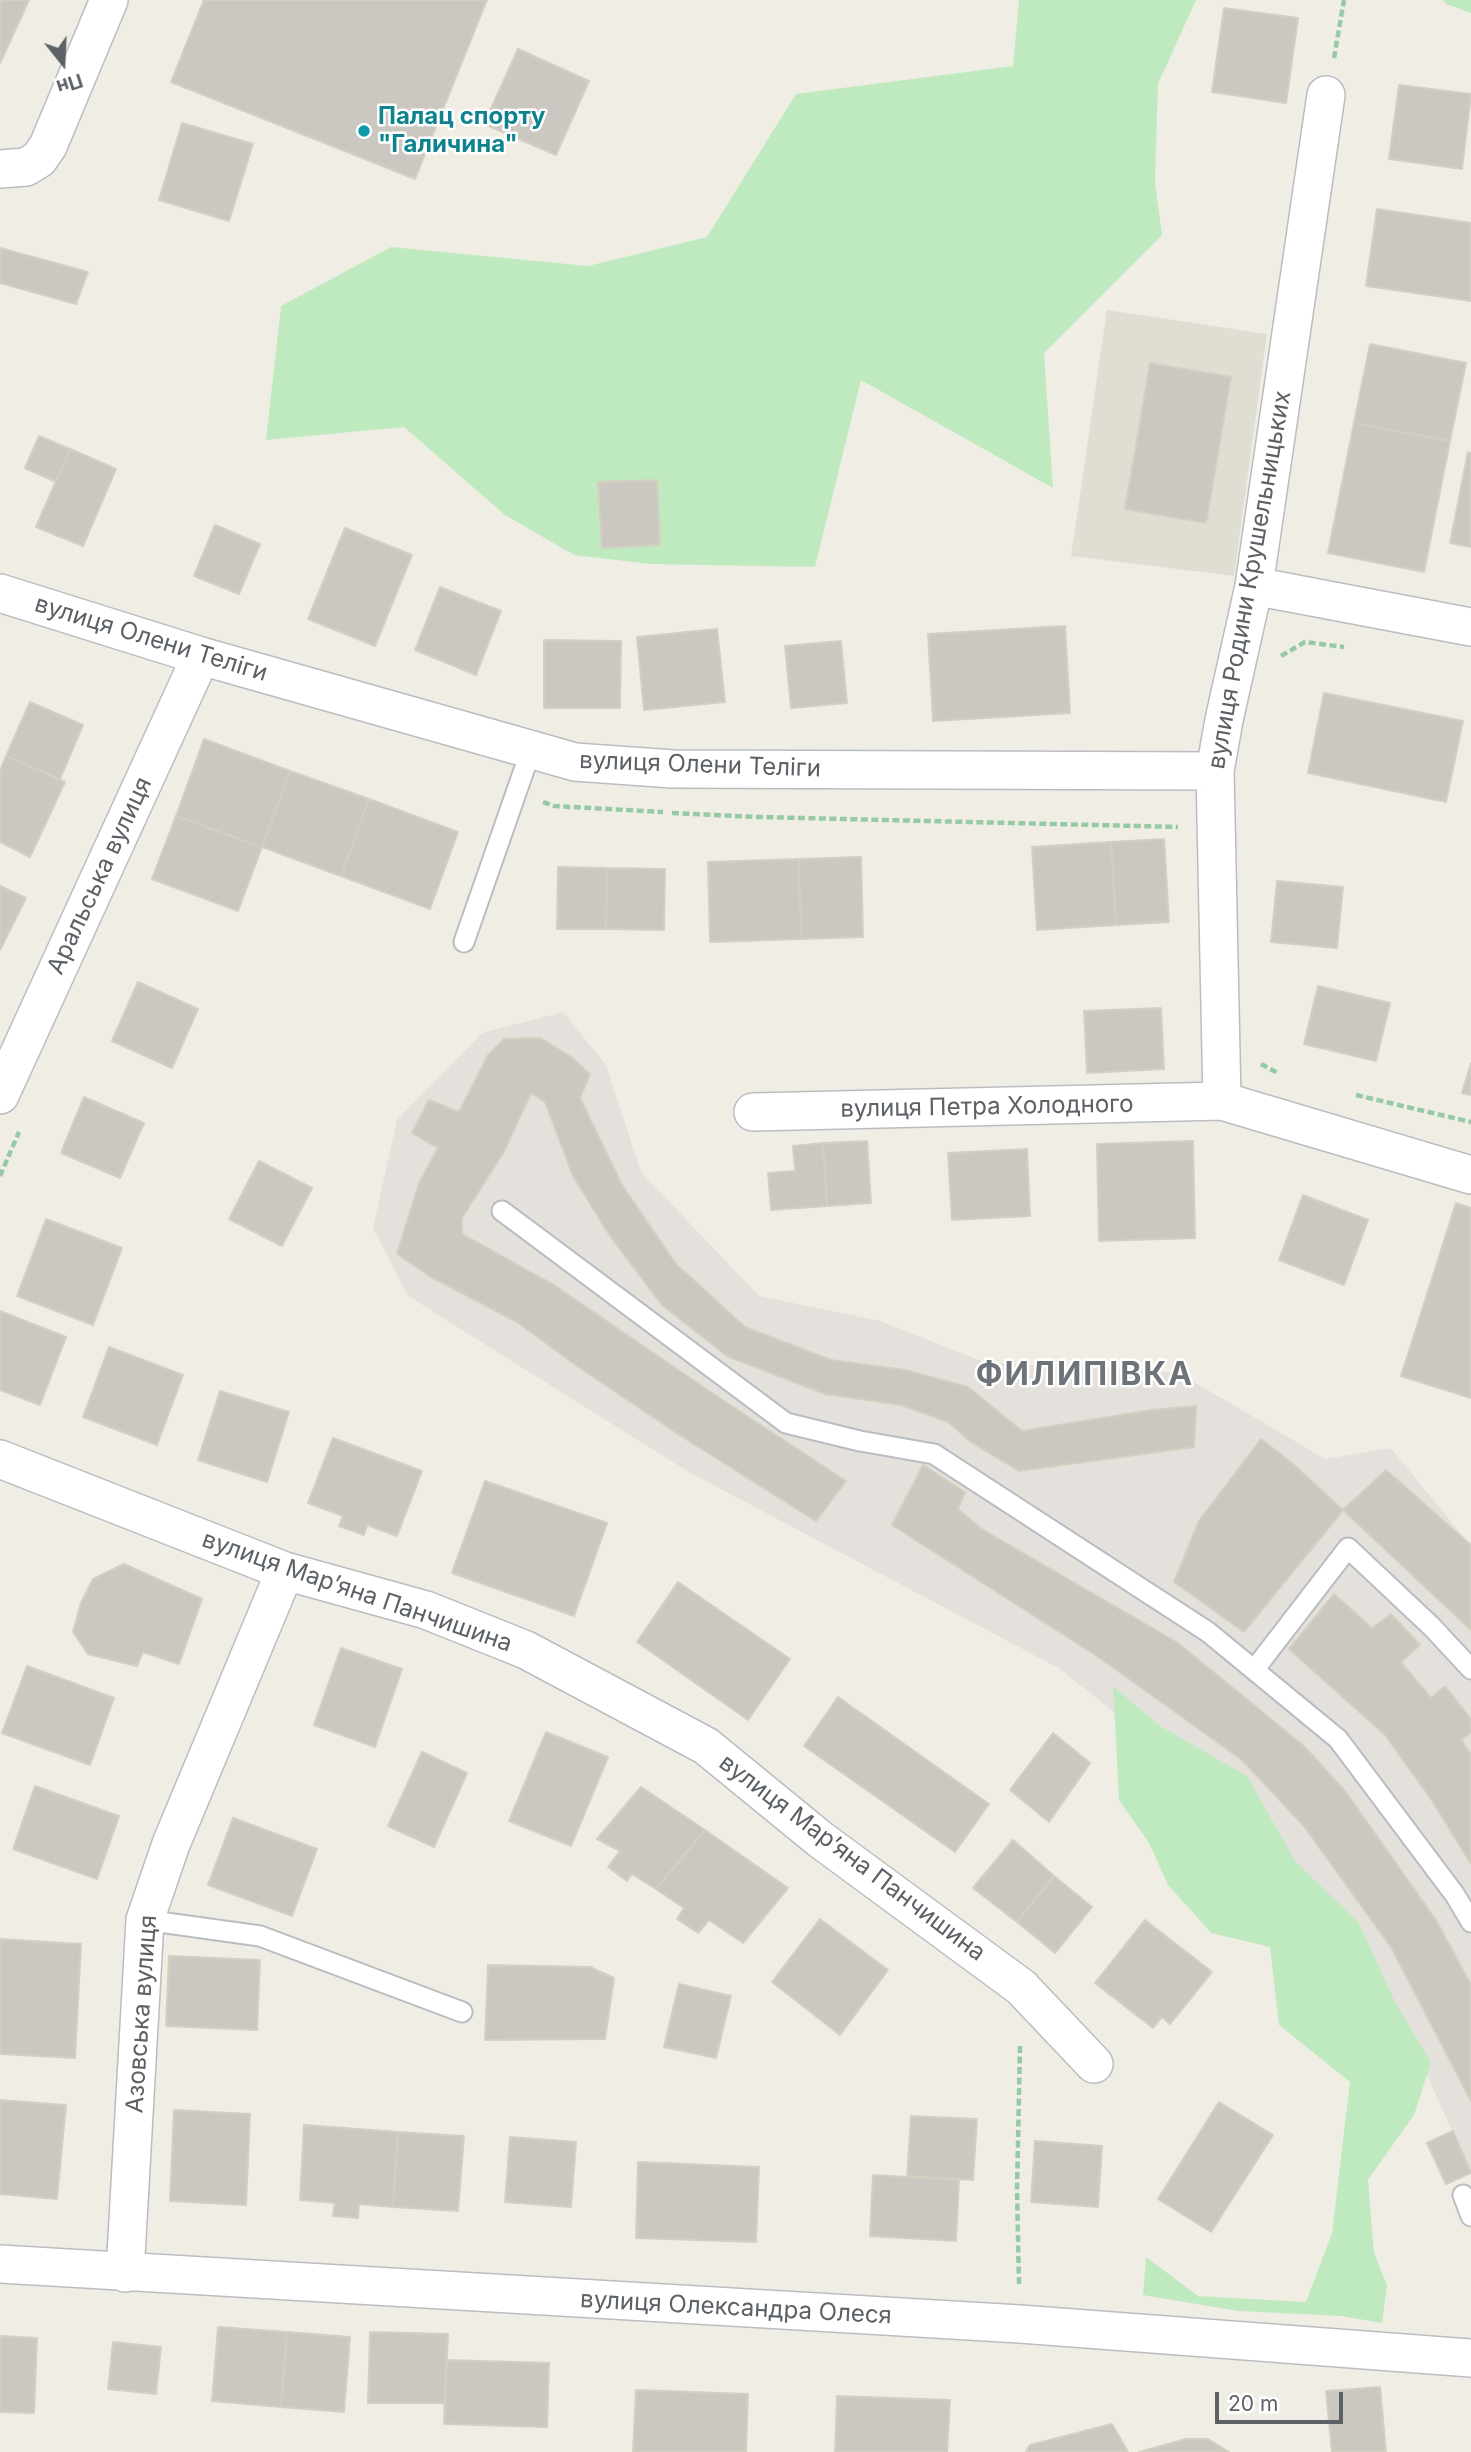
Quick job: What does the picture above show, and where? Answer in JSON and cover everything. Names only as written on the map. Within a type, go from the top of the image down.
[{"type":"street","points":[[0,169],[26,167],[39,159],[48,146],[109,0]]},
{"type":"street","name":"вулиця Родини Крушельницьких","points":[[1222,1101],[1215,771],[1254,586],[1326,95]]},
{"type":"street","points":[[1254,586],[1471,627]]},
{"type":"street","name":"вулиця Олени Теліги","points":[[0,593],[201,656],[575,762],[673,769],[1215,771]]},
{"type":"street","name":"Аральська вулиця","points":[[0,1095],[201,656]]},
{"type":"street","points":[[1222,1101],[1471,1175]]},
{"type":"street","name":"вулиця Петра Холодного","points":[[753,1112],[1222,1101]]},
{"type":"street","name":"вулиця Марʼяна Панчишина","points":[[0,1459],[285,1571],[426,1610],[526,1650],[706,1746],[821,1840],[1021,1987],[1094,2064]]},
{"type":"street","name":"Азовська вулиця","points":[[125,2273],[145,1920],[171,1844],[285,1571]]},
{"type":"street","name":"вулиця Олександра Олеся","points":[[0,2264],[1020,2324],[1471,2358]]},
{"type":"lane","points":[[464,942],[531,750]]},
{"type":"lane","points":[[502,1211],[786,1423],[860,1441],[934,1454],[1208,1632],[1338,1739],[1455,1895],[1471,1922]]},
{"type":"lane","points":[[1254,1670],[1348,1548],[1432,1627],[1471,1669]]},
{"type":"lane","points":[[145,1920],[260,1936],[462,2012]]},
{"type":"lane","points":[[1462,2195],[1471,2216]]},
{"type":"path","points":[[1326,95],[1344,0]]},
{"type":"path","points":[[1273,661],[1305,642],[1346,648]]},
{"type":"path","points":[[1258,1062],[1286,1078]]},
{"type":"path","points":[[1350,1094],[1471,1122]]},
{"type":"path","points":[[1020,2038],[1017,2190],[1020,2324]]},
{"type":"shaded area","points":[[1107,310],[1267,334],[1234,576],[1071,556]]},
{"type":"shaded area","points":[[563,1012],[606,1065],[641,1172],[759,1296],[880,1321],[987,1363],[1179,1373],[1325,1459],[1391,1448],[1471,1543],[1471,2174],[1394,2000],[1239,1812],[1060,1669],[687,1471],[408,1296],[373,1228],[397,1120],[482,1033]]},
{"type":"green space","points":[[1019,0],[1196,0],[1158,84],[1155,182],[1162,235],[1044,353],[1053,488],[861,380],[815,567],[650,564],[574,555],[505,515],[404,427],[266,440],[281,306],[391,247],[588,266],[707,237],[796,94],[1013,66]]},
{"type":"green space","points":[[1443,0],[1471,0],[1471,13],[1446,4]]},
{"type":"green space","points":[[1113,1686],[1160,1726],[1247,1776],[1295,1861],[1359,1923],[1394,2000],[1431,2063],[1414,2115],[1368,2180],[1374,2253],[1387,2285],[1382,2323],[1341,2316],[1239,2311],[1143,2295],[1146,2257],[1198,2296],[1306,2302],[1332,2233],[1350,2082],[1279,2025],[1270,1947],[1211,1933],[1168,1885],[1149,1843],[1119,1800]]},
{"type":"building","points":[[0,0],[29,0],[0,63]]},
{"type":"building","name":"Палац спорту \"Галичина\"","points":[[204,0],[487,0],[415,179],[171,82]]},
{"type":"building","points":[[1224,8],[1298,18],[1286,103],[1212,92]]},
{"type":"building","points":[[518,49],[589,81],[556,155],[484,124]]},
{"type":"building","points":[[1399,85],[1471,94],[1462,169],[1389,159]]},
{"type":"building","points":[[182,123],[253,144],[229,221],[159,200]]},
{"type":"building","points":[[1377,209],[1471,223],[1471,301],[1366,286]]},
{"type":"building","points":[[0,248],[88,272],[76,304],[0,283]]},
{"type":"building","points":[[1370,344],[1466,363],[1450,441],[1354,423]]},
{"type":"building","points":[[1150,363],[1231,377],[1206,523],[1125,509]]},
{"type":"building","points":[[1354,423],[1450,441],[1424,572],[1328,553]]},
{"type":"building","points":[[39,436],[70,449],[56,482],[25,468]]},
{"type":"building","points":[[70,449],[116,469],[83,546],[36,527]]},
{"type":"building","points":[[1468,452],[1471,453],[1471,547],[1450,543]]},
{"type":"building","points":[[657,480],[660,545],[602,548],[598,482]]},
{"type":"building","points":[[215,525],[260,544],[239,594],[194,576]]},
{"type":"building","points":[[345,528],[412,555],[375,646],[308,619]]},
{"type":"building","points":[[440,587],[501,611],[476,675],[415,650]]},
{"type":"building","points":[[1065,626],[1070,713],[933,721],[928,634]]},
{"type":"building","points":[[717,629],[725,702],[644,710],[637,637]]},
{"type":"building","points":[[544,640],[621,641],[620,708],[544,708]]},
{"type":"building","points":[[841,641],[847,703],[791,708],[785,646]]},
{"type":"building","points":[[1324,693],[1463,721],[1446,802],[1308,773]]},
{"type":"building","points":[[30,702],[83,725],[60,779],[6,756]]},
{"type":"building","points":[[204,739],[290,771],[262,847],[176,816]]},
{"type":"building","points":[[6,756],[65,782],[30,857],[0,842],[0,771]]},
{"type":"building","points":[[290,771],[369,799],[341,876],[262,847]]},
{"type":"building","points":[[369,799],[458,832],[430,909],[341,876]]},
{"type":"building","points":[[176,816],[262,847],[238,911],[152,879]]},
{"type":"building","points":[[1164,839],[1169,922],[1116,925],[1111,842]]},
{"type":"building","points":[[1111,842],[1116,925],[1037,930],[1032,847]]},
{"type":"building","points":[[861,857],[863,937],[801,939],[799,859]]},
{"type":"building","points":[[799,859],[801,939],[710,942],[708,862]]},
{"type":"building","points":[[558,867],[607,868],[606,929],[557,929]]},
{"type":"building","points":[[607,868],[665,869],[664,930],[606,929]]},
{"type":"building","points":[[1277,881],[1343,887],[1337,948],[1271,942]]},
{"type":"building","points":[[0,886],[26,898],[0,950]]},
{"type":"building","points":[[138,982],[198,1009],[172,1068],[112,1041]]},
{"type":"building","points":[[1318,986],[1390,1003],[1376,1061],[1304,1044]]},
{"type":"building","points":[[1161,1008],[1164,1069],[1087,1073],[1084,1011]]},
{"type":"building","points":[[540,1038],[570,1056],[590,1074],[580,1098],[622,1185],[676,1264],[745,1327],[831,1360],[905,1370],[968,1387],[1022,1431],[1151,1410],[1196,1406],[1194,1447],[1019,1471],[971,1442],[948,1422],[901,1405],[825,1394],[727,1356],[662,1305],[610,1236],[573,1176],[545,1102],[531,1093],[503,1153],[462,1218],[462,1234],[554,1285],[846,1481],[816,1521],[681,1436],[517,1322],[431,1277],[397,1254],[419,1183],[438,1148],[412,1133],[429,1100],[459,1112],[488,1055],[504,1039]]},
{"type":"building","points":[[1471,1063],[1471,1095],[1462,1093]]},
{"type":"building","points":[[84,1097],[144,1123],[120,1178],[61,1153]]},
{"type":"building","points":[[867,1141],[871,1203],[827,1206],[823,1143]]},
{"type":"building","points":[[1193,1141],[1195,1238],[1099,1241],[1097,1144]]},
{"type":"building","points":[[823,1143],[827,1206],[771,1210],[768,1173],[795,1171],[793,1146]]},
{"type":"building","points":[[1027,1149],[1030,1216],[952,1220],[948,1153]]},
{"type":"building","points":[[259,1161],[312,1188],[282,1246],[229,1219]]},
{"type":"building","points":[[1303,1195],[1368,1220],[1344,1285],[1279,1260]]},
{"type":"building","points":[[1456,1203],[1471,1208],[1471,1398],[1401,1376]]},
{"type":"building","points":[[46,1219],[122,1248],[93,1325],[17,1296]]},
{"type":"building","points":[[0,1311],[66,1337],[40,1405],[0,1390]]},
{"type":"building","points":[[109,1347],[183,1375],[157,1445],[83,1417]]},
{"type":"building","points":[[220,1391],[289,1412],[267,1482],[198,1460]]},
{"type":"building","points":[[333,1438],[422,1471],[397,1536],[367,1525],[364,1535],[339,1526],[343,1516],[308,1503]]},
{"type":"building","points":[[1261,1439],[1343,1510],[1244,1632],[1174,1582],[1199,1521]]},
{"type":"building","points":[[923,1465],[965,1492],[958,1509],[980,1528],[1178,1643],[1304,1746],[1345,1791],[1436,1920],[1471,1985],[1471,2101],[1391,1947],[1303,1825],[1242,1760],[1097,1656],[892,1525]]},
{"type":"building","points":[[1386,1470],[1471,1545],[1471,1630],[1343,1510]]},
{"type":"building","points":[[485,1481],[607,1523],[574,1616],[452,1573]]},
{"type":"building","points":[[124,1564],[202,1599],[179,1664],[143,1652],[137,1666],[88,1654],[73,1632],[81,1603],[93,1579]]},
{"type":"building","points":[[678,1582],[790,1659],[748,1720],[637,1642]]},
{"type":"building","points":[[1334,1594],[1372,1628],[1391,1614],[1420,1645],[1401,1662],[1431,1698],[1445,1686],[1471,1719],[1471,1732],[1461,1740],[1471,1754],[1471,1864],[1431,1799],[1385,1735],[1289,1649]]},
{"type":"building","points":[[341,1648],[402,1669],[375,1747],[314,1725]]},
{"type":"building","points":[[27,1666],[114,1698],[90,1765],[2,1733]]},
{"type":"building","points":[[838,1697],[989,1804],[955,1852],[804,1746]]},
{"type":"building","points":[[546,1732],[608,1757],[571,1846],[509,1821]]},
{"type":"building","points":[[1053,1733],[1090,1763],[1049,1822],[1010,1790]]},
{"type":"building","points":[[422,1752],[467,1773],[434,1847],[388,1826]]},
{"type":"building","points":[[35,1786],[119,1816],[97,1879],[13,1849]]},
{"type":"building","points":[[641,1787],[705,1830],[656,1889],[632,1874],[627,1881],[608,1867],[620,1851],[597,1839]]},
{"type":"building","points":[[233,1818],[317,1849],[292,1916],[208,1885]]},
{"type":"building","points":[[705,1830],[788,1888],[743,1943],[709,1920],[698,1933],[677,1919],[684,1908],[656,1889]]},
{"type":"building","points":[[1013,1840],[1054,1876],[1017,1922],[973,1888]]},
{"type":"building","points":[[1054,1876],[1092,1907],[1055,1953],[1017,1922]]},
{"type":"building","points":[[820,1919],[888,1970],[840,2035],[772,1982]]},
{"type":"building","points":[[1145,1920],[1212,1972],[1170,2024],[1162,2017],[1153,2028],[1095,1983]]},
{"type":"building","points":[[0,1939],[81,1944],[75,2058],[0,2054]]},
{"type":"building","points":[[169,1956],[260,1960],[257,2030],[166,2026]]},
{"type":"building","points":[[488,1965],[590,1967],[614,1978],[605,2039],[485,2040]]},
{"type":"building","points":[[679,1984],[731,1996],[716,2058],[664,2047]]},
{"type":"building","points":[[0,2100],[66,2105],[57,2199],[0,2194]]},
{"type":"building","points":[[1219,2102],[1273,2135],[1211,2232],[1158,2199]]},
{"type":"building","points":[[174,2110],[250,2114],[246,2205],[170,2201]]},
{"type":"building","points":[[911,2116],[977,2119],[973,2180],[907,2176]]},
{"type":"building","points":[[304,2125],[398,2132],[393,2207],[359,2204],[358,2218],[333,2216],[335,2203],[300,2200]]},
{"type":"building","points":[[1453,2131],[1471,2173],[1446,2184],[1427,2143]]},
{"type":"building","points":[[398,2132],[464,2136],[458,2211],[393,2207]]},
{"type":"building","points":[[510,2137],[576,2142],[571,2207],[505,2202]]},
{"type":"building","points":[[1035,2141],[1102,2146],[1098,2207],[1031,2202]]},
{"type":"building","points":[[638,2162],[759,2167],[756,2242],[636,2238]]},
{"type":"building","points":[[873,2175],[959,2180],[956,2241],[870,2236]]},
{"type":"building","points":[[218,2327],[287,2332],[281,2407],[212,2401]]},
{"type":"building","points":[[287,2332],[350,2337],[344,2412],[281,2407]]},
{"type":"building","points":[[370,2332],[448,2334],[445,2403],[368,2403]]},
{"type":"building","points":[[0,2336],[37,2338],[34,2413],[0,2412]]},
{"type":"building","points":[[113,2342],[161,2347],[156,2394],[108,2389]]},
{"type":"building","points":[[446,2360],[549,2363],[547,2427],[444,2424]]},
{"type":"building","points":[[1380,2387],[1386,2452],[1332,2452],[1326,2391]]},
{"type":"building","points":[[636,2390],[748,2394],[746,2452],[633,2452]]},
{"type":"building","points":[[837,2396],[950,2400],[947,2452],[835,2452]]},
{"type":"building","points":[[1112,2424],[1128,2452],[1026,2452],[1030,2445]]},
{"type":"building","points":[[1186,2439],[1208,2439],[1229,2452],[1139,2452]]},
{"type":"place","name":"Палац спорту \"Галичина\"","points":[[364,131]]},
{"type":"district","name":"ФИЛИПІВКА","points":[[1085,1375]]}]
